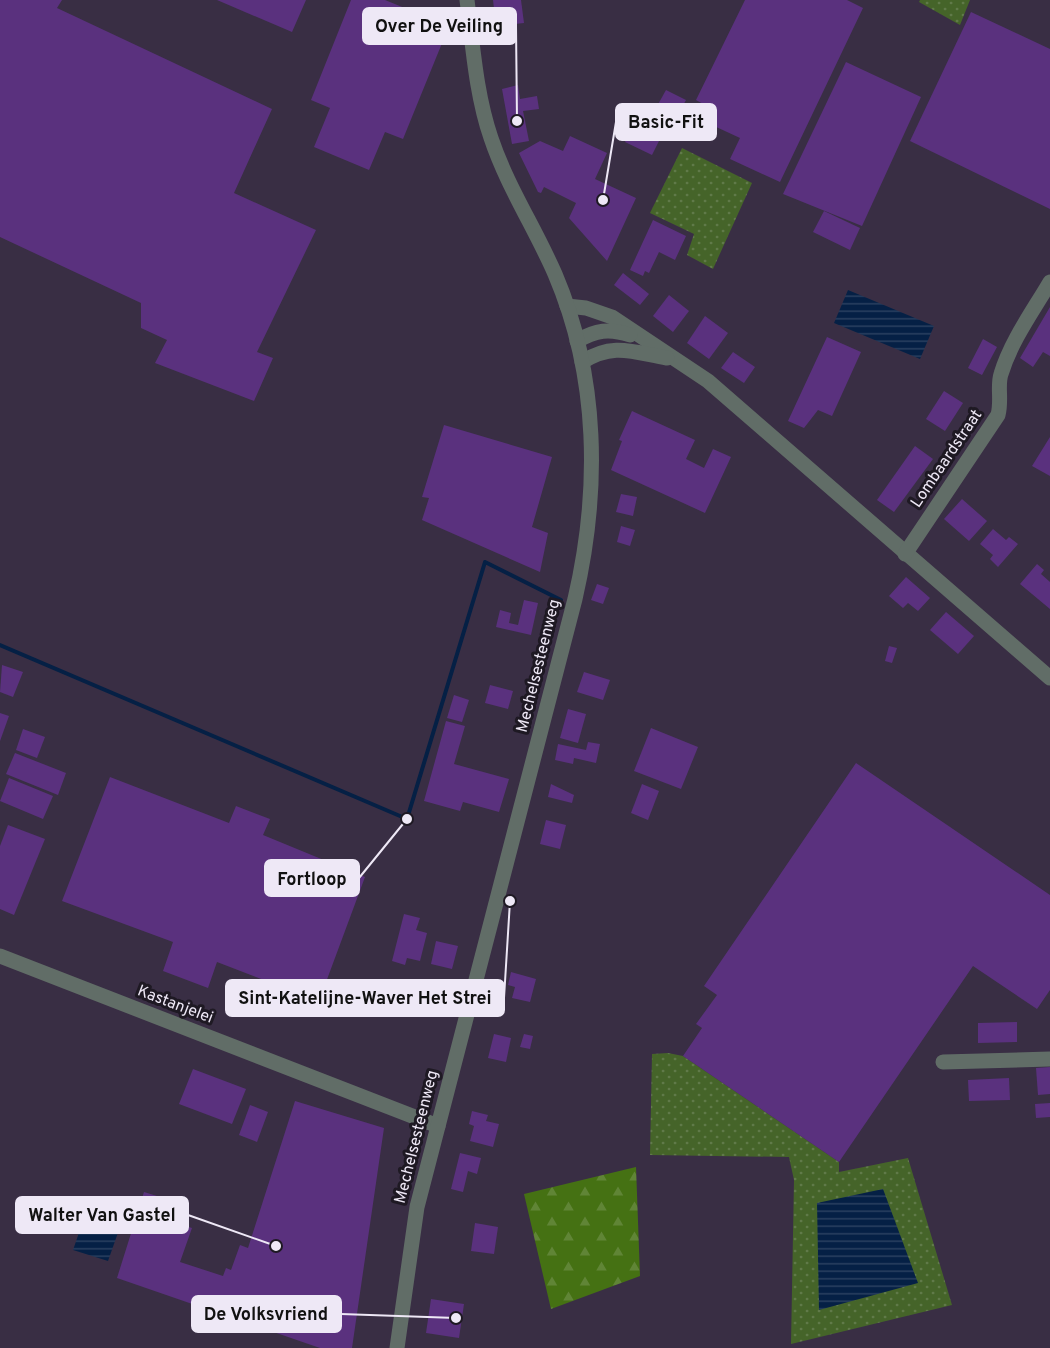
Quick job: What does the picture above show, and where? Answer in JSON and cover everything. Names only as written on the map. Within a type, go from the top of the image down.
[{"type":"street","name":"Mechelsesteenweg","points":[[397,1348],[417,1207],[560,660],[589,536],[593,474],[592,439],[577,341],[555,274],[491,139],[478,87],[467,0]]},
{"type":"street","name":"Lombaardstraat","points":[[905,554],[998,415],[1002,402],[1000,376],[1009,354],[1050,282]]},
{"type":"street","points":[[567,306],[586,308],[612,317],[708,381],[1050,678]]},
{"type":"street","points":[[577,341],[599,330],[614,330],[642,338]]},
{"type":"street","points":[[582,362],[604,350],[618,350],[679,360]]},
{"type":"street","name":"Kastanjelei","points":[[0,956],[438,1126]]},
{"type":"street","points":[[943,1062],[1050,1059]]},
{"type":"green space","points":[[920,0],[970,0],[960,25],[919,2]]},
{"type":"green space","points":[[682,148],[752,183],[713,269],[687,255],[694,234],[650,213]]},
{"type":"green space","points":[[668,1053],[683,1056],[839,1162],[839,1172],[908,1158],[952,1305],[791,1344],[794,1180],[789,1157],[650,1155],[652,1054]]},
{"type":"green space","points":[[636,1167],[640,1276],[551,1309],[524,1194]]},
{"type":"water","points":[[848,290],[934,326],[920,359],[834,323]]},
{"type":"water","points":[[883,1189],[918,1283],[819,1310],[817,1203]]},
{"type":"water","points":[[91,1198],[126,1210],[108,1261],[73,1250]]},
{"type":"building","points":[[0,0],[62,0],[57,8],[272,109],[234,193],[316,230],[257,352],[273,358],[254,401],[155,363],[167,340],[141,328],[141,303],[0,237]]},
{"type":"building","points":[[217,0],[306,0],[292,32]]},
{"type":"building","points":[[351,0],[385,0],[449,26],[403,139],[385,132],[369,170],[314,147],[330,108],[311,100]]},
{"type":"building","points":[[493,0],[521,0],[524,23],[496,26]]},
{"type":"building","points":[[745,0],[847,0],[863,8],[780,182],[730,159],[740,138],[699,119],[705,105],[696,100]]},
{"type":"building","points":[[971,12],[1050,49],[1050,209],[910,141]]},
{"type":"building","points":[[846,62],[921,97],[862,226],[783,194]]},
{"type":"building","points":[[518,85],[520,99],[537,96],[539,109],[523,111],[529,141],[512,144],[502,89]]},
{"type":"building","points":[[666,90],[686,100],[676,118],[656,108]]},
{"type":"building","points":[[633,126],[660,139],[652,155],[625,142]]},
{"type":"building","points":[[570,136],[607,153],[595,179],[636,198],[607,261],[569,218],[576,203],[544,187],[541,193],[538,192],[519,153],[540,141],[563,151]]},
{"type":"building","points":[[824,211],[860,228],[850,250],[813,232]]},
{"type":"building","points":[[653,220],[686,236],[675,260],[659,252],[649,273],[645,271],[643,276],[630,270]]},
{"type":"building","points":[[623,273],[649,294],[640,305],[614,285]]},
{"type":"building","points":[[669,295],[689,311],[673,332],[653,316]]},
{"type":"building","points":[[1050,307],[1050,356],[1043,352],[1033,367],[1020,358]]},
{"type":"building","points":[[705,316],[728,333],[709,359],[687,343]]},
{"type":"building","points":[[827,337],[861,352],[832,416],[818,410],[804,428],[788,421]]},
{"type":"building","points":[[983,339],[997,347],[982,375],[968,368]]},
{"type":"building","points":[[733,352],[755,367],[744,383],[721,368]]},
{"type":"building","points":[[944,391],[963,403],[945,431],[926,419]]},
{"type":"building","points":[[632,411],[695,440],[686,459],[704,468],[713,449],[731,457],[705,513],[611,470],[622,441],[619,440]]},
{"type":"building","points":[[444,425],[552,457],[532,527],[548,533],[540,572],[422,520],[429,498],[422,497]]},
{"type":"building","points":[[1050,437],[1050,476],[1032,466]]},
{"type":"building","points":[[915,446],[933,459],[894,512],[877,500]]},
{"type":"building","points":[[621,494],[637,497],[633,516],[616,512]]},
{"type":"building","points":[[962,499],[987,521],[969,541],[944,519]]},
{"type":"building","points":[[621,526],[635,530],[630,546],[617,542]]},
{"type":"building","points":[[993,529],[1006,540],[1009,537],[1018,544],[998,567],[990,559],[993,555],[980,544]]},
{"type":"building","points":[[1037,564],[1044,570],[1041,574],[1050,582],[1050,609],[1020,584]]},
{"type":"building","points":[[906,577],[930,598],[918,611],[908,603],[903,608],[889,596]]},
{"type":"building","points":[[597,584],[609,588],[603,604],[591,600]]},
{"type":"building","points":[[524,600],[538,603],[531,635],[496,627],[500,610],[511,613],[509,623],[518,625]]},
{"type":"building","points":[[946,612],[974,636],[958,654],[930,630]]},
{"type":"building","points":[[889,646],[897,648],[892,663],[885,661]]},
{"type":"building","points":[[2,665],[23,672],[13,697],[0,692]]},
{"type":"building","points":[[584,672],[610,680],[603,700],[577,692]]},
{"type":"building","points":[[490,685],[513,691],[508,709],[485,703]]},
{"type":"building","points":[[454,695],[469,700],[462,722],[447,718]]},
{"type":"building","points":[[568,709],[586,714],[578,743],[560,738]]},
{"type":"building","points":[[0,713],[9,716],[0,741]]},
{"type":"building","points":[[446,721],[465,726],[454,764],[509,779],[499,812],[463,802],[460,811],[424,801]]},
{"type":"building","points":[[651,728],[698,747],[681,789],[634,771]]},
{"type":"building","points":[[23,729],[45,737],[37,758],[16,750]]},
{"type":"building","points":[[588,742],[600,744],[596,763],[574,758],[573,764],[555,760],[558,744],[586,750]]},
{"type":"building","points":[[15,753],[66,773],[58,795],[6,774]]},
{"type":"building","points":[[856,763],[1050,895],[1050,990],[1037,1009],[973,966],[839,1162],[683,1056],[702,1028],[696,1024],[717,995],[704,986]]},
{"type":"building","points":[[110,777],[229,823],[236,806],[270,819],[263,835],[365,877],[319,1001],[217,962],[208,988],[163,971],[173,942],[62,901]]},
{"type":"building","points":[[9,778],[53,796],[43,819],[0,801]]},
{"type":"building","points":[[551,784],[574,795],[572,803],[548,797]]},
{"type":"building","points":[[642,784],[659,791],[648,820],[631,813]]},
{"type":"building","points":[[546,820],[566,825],[560,849],[540,844]]},
{"type":"building","points":[[8,825],[45,839],[14,915],[0,909],[0,846]]},
{"type":"building","points":[[404,914],[420,918],[416,930],[427,933],[420,961],[407,958],[405,965],[392,961]]},
{"type":"building","points":[[436,941],[458,946],[452,969],[431,964]]},
{"type":"building","points":[[511,972],[536,979],[530,1002],[512,998],[515,987],[508,985]]},
{"type":"building","points":[[1017,1022],[1017,1042],[978,1043],[978,1023]]},
{"type":"building","points":[[494,1034],[511,1038],[506,1062],[488,1058]]},
{"type":"building","points":[[524,1034],[533,1036],[530,1049],[520,1047]]},
{"type":"building","points":[[1050,1067],[1050,1094],[1038,1095],[1036,1068]]},
{"type":"building","points":[[193,1069],[246,1089],[232,1124],[179,1104]]},
{"type":"building","points":[[1009,1078],[1010,1100],[969,1101],[968,1080]]},
{"type":"building","points":[[295,1101],[384,1128],[352,1348],[320,1348],[117,1278],[144,1192],[186,1205],[179,1224],[192,1228],[180,1262],[223,1276],[226,1268],[231,1270],[240,1245],[248,1248]]},
{"type":"building","points":[[1050,1103],[1050,1117],[1036,1118],[1035,1104]]},
{"type":"building","points":[[250,1105],[268,1112],[257,1142],[239,1135]]},
{"type":"building","points":[[472,1111],[488,1115],[486,1121],[499,1124],[493,1147],[470,1141],[474,1126],[469,1124]]},
{"type":"building","points":[[460,1153],[481,1158],[477,1174],[468,1171],[463,1192],[451,1189]]},
{"type":"building","points":[[475,1223],[498,1227],[494,1254],[471,1251]]},
{"type":"building","points":[[431,1299],[464,1304],[459,1338],[426,1333]]},
{"type":"waterway","points":[[0,645],[407,819],[485,562],[561,600]]},
{"type":"place","name":"Over De Veiling","points":[[517,121]]},
{"type":"place","name":"Basic-Fit","points":[[603,200]]},
{"type":"place","name":"Fortloop","points":[[407,819]]},
{"type":"place","name":"Sint-Katelijne-Waver Het Strei","points":[[510,901]]},
{"type":"place","name":"Walter Van Gastel","points":[[276,1246]]},
{"type":"place","name":"De Volksvriend","points":[[456,1318]]}]
